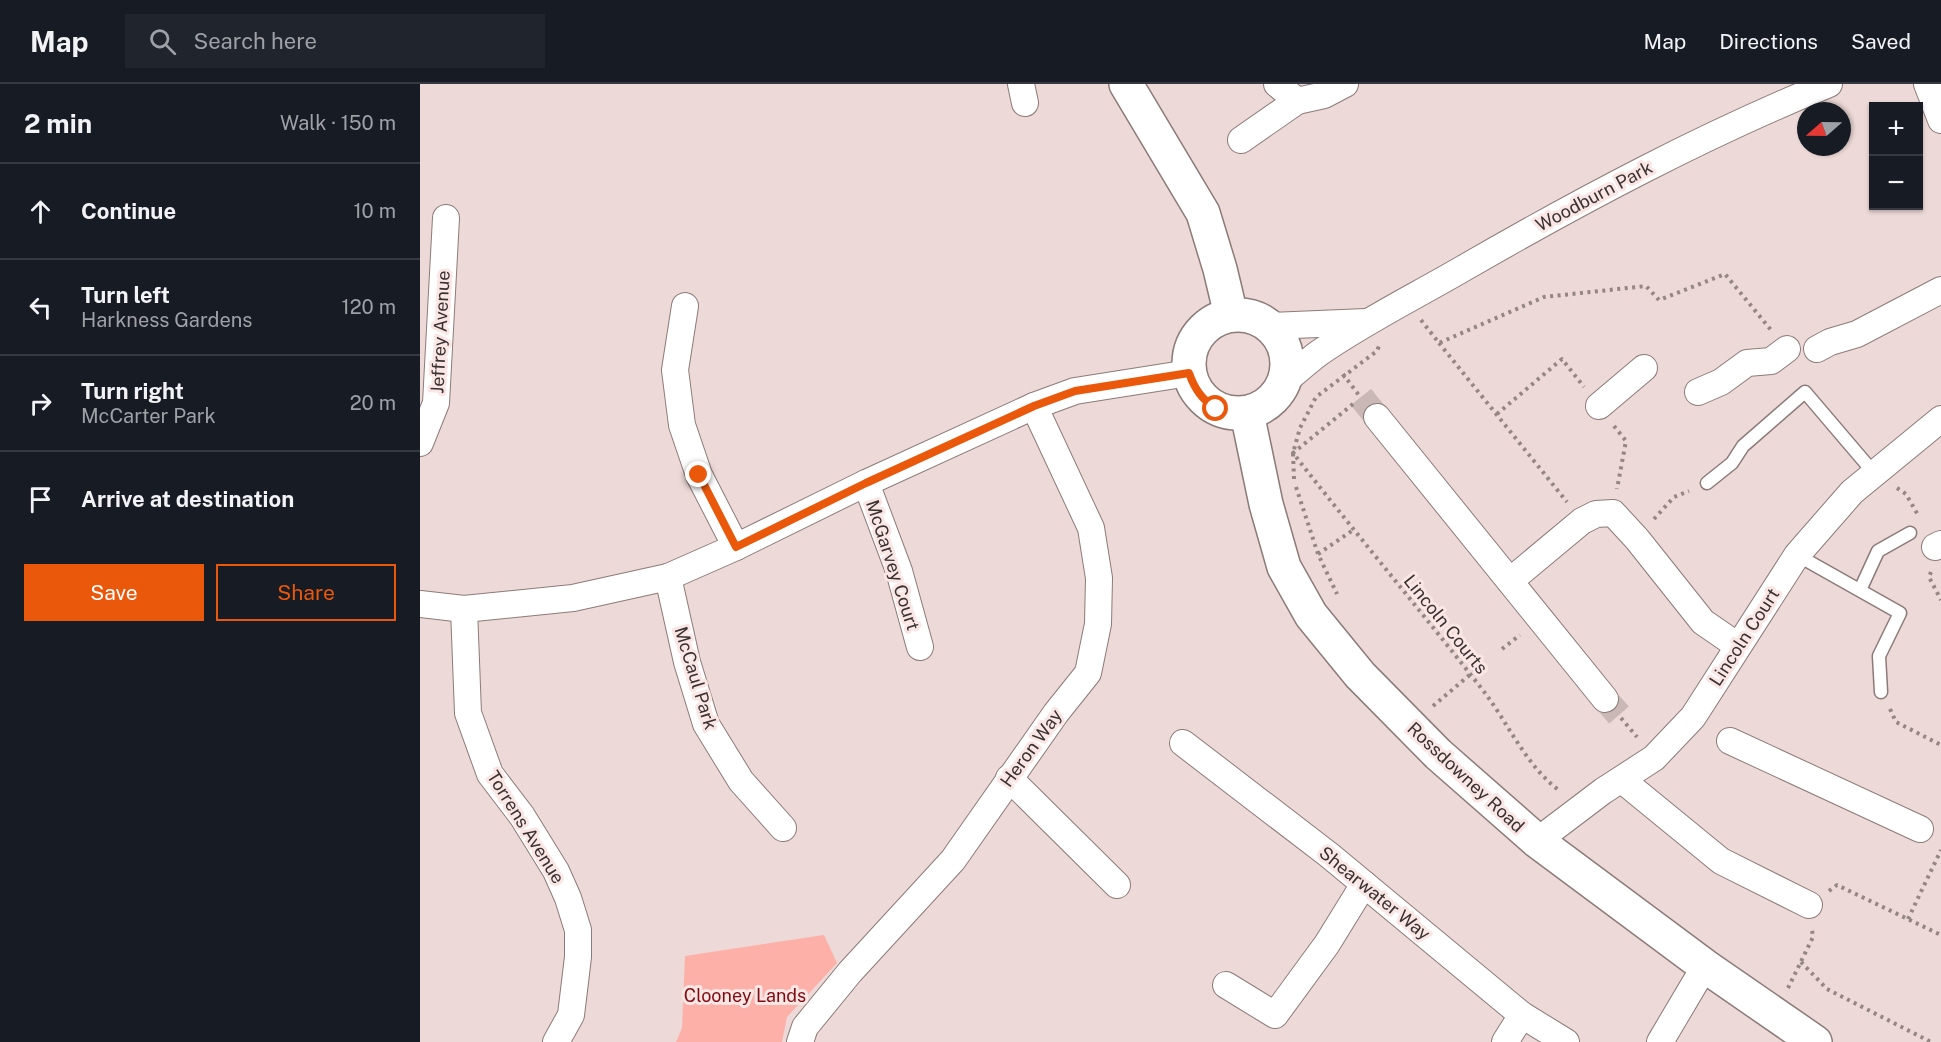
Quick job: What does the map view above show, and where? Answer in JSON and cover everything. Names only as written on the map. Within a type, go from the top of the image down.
[{"type":"main road","points":[[1126,84],[1203,213],[1231,315]]},
{"type":"main road","points":[[1231,315],[1245,315],[1270,326],[1279,336],[1285,349],[1287,366],[1284,382],[1276,396],[1263,407],[1247,413],[1232,413],[1216,409],[1204,400],[1194,387],[1189,373],[1189,357],[1194,342],[1203,329],[1216,320],[1231,315]]},
{"type":"main road","name":"Rossdowney Road","points":[[1247,413],[1266,504],[1284,567],[1311,615],[1360,675],[1438,754],[1537,842],[1705,966],[1815,1042]]},
{"type":"street","points":[[1278,84],[1297,100]]},
{"type":"street","points":[[1240,140],[1297,100],[1324,95],[1345,84]]},
{"type":"street","name":"Woodburn Park","points":[[1284,382],[1318,354],[1366,322],[1571,206],[1666,157],[1772,107],[1829,84]]},
{"type":"street","points":[[1928,84],[1941,120]]},
{"type":"street","name":"Jeffrey Avenue","points":[[420,442],[436,403],[446,218]]},
{"type":"street","points":[[1817,349],[1830,342],[1857,334],[1941,290]]},
{"type":"street","points":[[685,306],[675,370],[682,425],[699,475],[736,547]]},
{"type":"street","name":"Woodburn Park","points":[[1270,326],[1366,322]]},
{"type":"street","points":[[1698,392],[1722,382],[1747,363],[1771,361],[1787,349]]},
{"type":"street","points":[[1599,406],[1644,368]]},
{"type":"street","points":[[420,604],[464,609],[573,598],[668,577],[1034,406],[1075,391],[1189,373]]},
{"type":"street","name":"Heron Way","points":[[800,1042],[805,1027],[850,972],[953,860],[1056,713],[1088,674],[1098,624],[1099,578],[1091,528],[1034,406]]},
{"type":"street","points":[[1377,417],[1605,699]]},
{"type":"street","name":"Lincoln Court","points":[[1537,842],[1581,807],[1654,758],[1693,717],[1797,555],[1852,492],[1941,419]]},
{"type":"street","name":"McGarvey Court","points":[[866,483],[899,571],[921,647]]},
{"type":"street","points":[[1510,581],[1582,521],[1596,514],[1613,513],[1637,539],[1703,622],[1738,646]]},
{"type":"street","name":"McCaul Park","points":[[668,577],[687,662],[706,724],[741,781],[783,828]]},
{"type":"street","name":"Torrens Avenue","points":[[464,609],[468,713],[490,774],[522,816],[556,871],[568,898],[578,930],[578,957],[571,1015],[556,1042]]},
{"type":"street","points":[[1730,741],[1934,838]]},
{"type":"street","name":"Shearwater Way","points":[[1184,743],[1364,884],[1522,1015],[1566,1042]]},
{"type":"street","points":[[1009,778],[1117,885]]},
{"type":"street","points":[[1622,780],[1721,861],[1809,905]]},
{"type":"street","points":[[1226,985],[1275,1015],[1327,944],[1364,884]]},
{"type":"street","points":[[1660,1042],[1705,966]]},
{"type":"street","points":[[1504,1042],[1522,1015]]},
{"type":"lane","points":[[1707,483],[1732,463],[1743,446],[1805,392],[1874,473]]},
{"type":"lane","points":[[1860,590],[1878,550],[1910,533]]},
{"type":"lane","points":[[1797,555],[1900,613],[1879,656],[1881,692]]},
{"type":"path","points":[[1439,343],[1544,297],[1646,286],[1659,300],[1725,274],[1787,349]]},
{"type":"path","points":[[1338,596],[1318,554],[1294,481],[1293,453],[1300,428],[1316,397],[1343,374],[1377,351],[1401,303],[1439,343],[1582,521]]},
{"type":"path","points":[[1497,414],[1550,369]]},
{"type":"path","points":[[1293,453],[1361,398],[1343,374]]},
{"type":"path","points":[[1613,513],[1626,441],[1616,428]]},
{"type":"path","name":"Lincoln Courts","points":[[1293,453],[1486,695],[1531,761],[1549,783],[1581,807]]},
{"type":"path","points":[[1637,539],[1674,497],[1707,483]]},
{"type":"path","points":[[1318,554],[1353,530]]},
{"type":"path","points":[[1409,725],[1479,668]]},
{"type":"path","points":[[1881,692],[1896,722],[1941,745]]},
{"type":"path","points":[[1908,919],[1934,838]]},
{"type":"path","points":[[1766,1008],[1783,987],[1788,989],[1813,937],[1809,905],[1837,885],[1941,935]]},
{"type":"path","points":[[1801,962],[1827,989],[1930,1042]]},
{"type":"green space","name":"Clooney Lands","points":[[824,935],[837,963],[787,1017],[782,1042],[676,1042],[682,1028],[685,956]]},
{"type":"tunnel","points":[[1361,397],[1377,417]]},
{"type":"tunnel","points":[[1605,699],[1619,715]]},
{"type":"route","points":[[699,475],[736,547],[866,483],[1034,406],[1075,391],[1189,373],[1194,387],[1204,400],[1216,409]]}]
